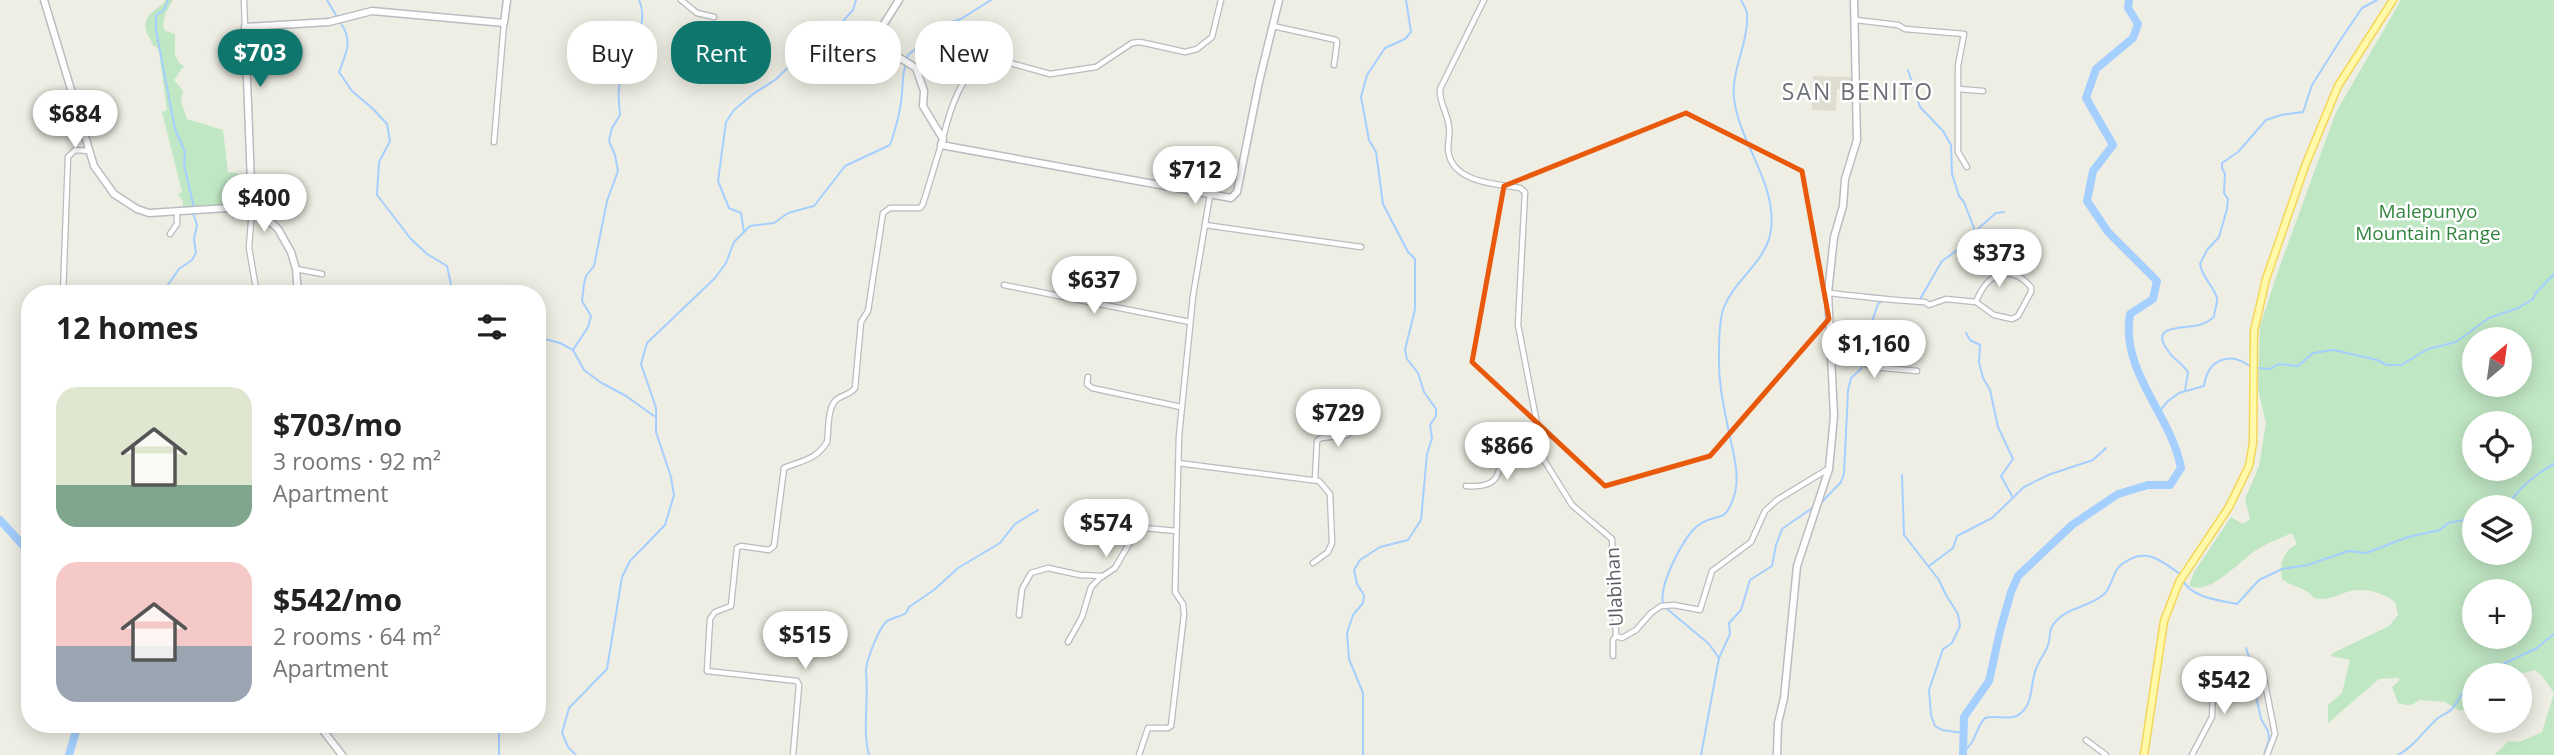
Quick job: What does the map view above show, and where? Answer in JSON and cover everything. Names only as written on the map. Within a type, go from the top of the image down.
[{"type":"main road","points":[[2144,755],[2168,606],[2185,570],[2229,507],[2249,466],[2252,443],[2253,348],[2261,295],[2311,152],[2344,75],[2393,0]]},
{"type":"street","points":[[44,0],[89,151],[103,181],[125,202],[149,213],[253,209],[278,229],[291,252],[297,285]]},
{"type":"street","points":[[244,0],[253,209],[249,248],[255,285]]},
{"type":"street","points":[[494,142],[508,0]]},
{"type":"street","points":[[681,0],[697,13],[714,17]]},
{"type":"street","points":[[899,0],[880,30],[867,42],[876,43],[916,68],[924,91],[923,106],[942,142]]},
{"type":"street","points":[[793,755],[799,685],[797,681],[707,671],[710,619],[715,612],[731,606],[737,548],[741,546],[769,550],[774,545],[783,468],[804,463],[825,447],[834,402],[852,393],[855,388],[861,322],[867,311],[883,213],[890,208],[920,208],[923,204],[952,106],[969,74],[988,57],[1050,74],[1096,67],[1132,43],[1140,42],[1191,52],[1212,37],[1221,0]]},
{"type":"street","points":[[942,142],[1231,198],[1237,192],[1279,0]]},
{"type":"street","name":"Ulabihan","points":[[1484,0],[1444,78],[1440,96],[1450,128],[1448,148],[1452,163],[1475,179],[1520,188],[1525,192],[1518,325],[1544,460],[1572,505],[1612,538],[1616,636],[1622,638],[1636,630],[1661,606],[1674,605],[1700,610],[1712,571],[1751,542],[1765,511],[1777,500],[1829,469]]},
{"type":"street","points":[[1777,755],[1797,566],[1829,469],[1834,416],[1828,293],[1834,237],[1843,206],[1845,179],[1857,140],[1854,0]]},
{"type":"street","points":[[245,27],[329,22],[372,11],[504,23]]},
{"type":"street","points":[[1856,20],[1898,25],[1905,29],[1964,34],[1958,66],[1958,152],[1967,167]]},
{"type":"street","points":[[1272,26],[1336,40],[1334,65]]},
{"type":"street","points":[[1958,89],[1983,91]]},
{"type":"street","points":[[63,285],[68,157],[75,150],[89,151]]},
{"type":"street","points":[[1139,755],[1148,728],[1168,728],[1172,718],[1184,614],[1183,604],[1175,592],[1181,407],[1190,322],[1210,195]]},
{"type":"street","points":[[170,234],[177,224],[177,211]]},
{"type":"street","points":[[1205,225],[1361,247]]},
{"type":"street","points":[[296,269],[322,274]]},
{"type":"street","points":[[1828,293],[1925,302],[1929,305],[1946,299],[1976,302],[1994,315],[2012,319],[2018,316],[2031,287],[2018,276],[2005,273],[1991,278],[1982,287],[1976,302]]},
{"type":"street","points":[[1004,285],[1190,322]]},
{"type":"street","points":[[1832,361],[1856,360],[1873,367],[1917,370]]},
{"type":"street","points":[[1088,377],[1087,384],[1092,388],[1181,407]]},
{"type":"street","points":[[1315,479],[1317,441],[1321,438],[1347,435],[1365,422]]},
{"type":"street","points":[[1466,486],[1490,485],[1501,467],[1502,452],[1505,449],[1542,450]]},
{"type":"street","points":[[1178,463],[1315,479],[1324,484],[1330,494],[1332,543],[1328,552],[1313,563]]},
{"type":"street","points":[[1068,642],[1082,617],[1088,592],[1094,583],[1119,564],[1140,528],[1176,531]]},
{"type":"street","points":[[1019,615],[1022,589],[1031,573],[1048,568],[1103,576]]},
{"type":"street","points":[[1613,656],[1613,640],[1616,636]]},
{"type":"street","points":[[2192,755],[2212,716],[2214,664]]},
{"type":"street","points":[[2263,673],[2275,734],[2267,755]]},
{"type":"street","points":[[324,733],[342,755]]},
{"type":"street","points":[[2087,740],[2106,755]]},
{"type":"highlighted area","points":[[1686,113],[1802,171],[1829,319],[1710,456],[1605,486],[1472,362],[1504,186]]},
{"type":"shaded area","points":[[1813,76],[1855,77],[1854,89],[1837,89],[1836,111],[1812,110]]},
{"type":"green space","points":[[165,0],[173,0],[165,14],[163,27],[175,34],[175,55],[184,66],[174,80],[183,91],[181,102],[187,119],[223,130],[228,172],[238,173],[235,208],[183,211],[183,201],[178,194],[182,192],[162,112],[167,110],[159,52],[156,46],[153,46],[146,25],[150,14]]},
{"type":"green space","name":"Malepunyo Mountain Range","points":[[2401,0],[2554,0],[2554,693],[2542,676],[2532,671],[2532,663],[2462,663],[2462,710],[2445,702],[2419,700],[2410,705],[2398,703],[2392,687],[2399,678],[2379,679],[2328,723],[2328,705],[2342,693],[2350,660],[2331,656],[2389,626],[2398,615],[2395,602],[2366,590],[2319,599],[2286,582],[2282,579],[2281,568],[2285,554],[2297,544],[2292,533],[2256,550],[2215,582],[2197,588],[2189,586],[2194,572],[2231,517],[2243,524],[2250,519],[2245,499],[2259,466],[2266,423],[2258,389],[2260,326],[2336,112]]},
{"type":"green space","points":[[2554,693],[2554,755],[2494,755],[2509,741],[2520,742],[2542,732]]},
{"type":"waterway","points":[[168,0],[164,10],[156,15],[156,30],[175,129],[185,152],[184,164],[194,208]]},
{"type":"waterway","points":[[327,0],[337,17]]},
{"type":"waterway","points":[[573,350],[588,327],[591,316],[582,301],[584,284],[586,276],[594,266],[607,201],[618,171],[609,141],[612,128],[620,115],[621,78],[640,30],[642,10],[639,0]]},
{"type":"waterway","points":[[744,232],[741,213],[729,208],[718,181],[726,122],[734,110],[753,94],[775,80],[796,60],[817,50],[853,10],[856,0]]},
{"type":"waterway","points":[[907,59],[908,55],[948,23],[961,19],[991,0]]},
{"type":"waterway","points":[[1363,755],[1363,693],[1349,659],[1347,633],[1353,615],[1363,603],[1364,595],[1357,584],[1354,570],[1360,560],[1380,547],[1408,540],[1421,520],[1427,454],[1432,438],[1430,425],[1436,416],[1436,409],[1424,392],[1418,373],[1407,359],[1405,350],[1415,309],[1415,259],[1408,252],[1383,204],[1376,152],[1369,140],[1361,97],[1367,75],[1385,48],[1405,39],[1411,32],[1406,0]]},
{"type":"waterway","points":[[1663,603],[1669,573],[1687,538],[1700,524],[1724,514],[1734,496],[1734,453],[1719,373],[1720,324],[1729,297],[1764,251],[1771,230],[1768,196],[1737,115],[1734,98],[1735,77],[1747,24],[1747,12],[1741,0]]},
{"type":"waterway","points":[[1963,755],[1964,717],[1989,681],[2000,631],[2018,576],[2072,525],[2118,494],[2148,485],[2170,485],[2181,468],[2176,448],[2139,374],[2129,335],[2130,314],[2153,299],[2157,281],[2108,232],[2087,201],[2093,171],[2113,145],[2086,98],[2096,69],[2133,38],[2138,24],[2128,8],[2129,0]]},
{"type":"waterway","points":[[2185,391],[2188,372],[2171,355],[2162,337],[2170,330],[2201,325],[2214,317],[2217,302],[2215,292],[2200,264],[2207,250],[2219,237],[2227,209],[2222,163],[2238,152],[2266,120],[2303,112],[2312,85],[2341,39],[2362,8],[2377,0]]},
{"type":"waterway","points":[[340,22],[348,40],[339,72],[352,91],[387,124],[390,141],[379,162],[377,195],[411,239],[427,254],[447,266],[451,285]]},
{"type":"waterway","points":[[576,755],[568,747],[562,733],[569,708],[607,669],[622,577],[630,561],[665,525],[674,495],[656,432],[656,408],[641,364],[647,343],[715,278],[726,263],[734,242],[750,226],[774,223],[788,213],[814,206],[845,166],[890,145],[899,113],[906,64]]},
{"type":"waterway","points":[[1908,70],[1920,107],[1943,131],[1951,145],[1952,174],[1975,231]]},
{"type":"waterway","points":[[1919,301],[1942,261],[1966,244],[1996,213],[2004,212]]},
{"type":"waterway","points":[[168,285],[179,269],[192,260],[196,253],[194,239],[197,225],[193,213]]},
{"type":"waterway","points":[[2257,368],[2270,369],[2279,364],[2298,366],[2313,353],[2334,350],[2387,365],[2401,365],[2428,349],[2456,342],[2489,318],[2518,308],[2533,299],[2554,274]]},
{"type":"waterway","points":[[1859,359],[1878,304],[1882,301]]},
{"type":"waterway","points":[[1966,333],[1970,340],[1980,345],[1979,362],[1983,378],[1990,390],[1998,427],[2013,459],[2001,476],[2012,496]]},
{"type":"waterway","points":[[546,339],[573,350],[584,370],[654,416]]},
{"type":"waterway","points":[[2158,413],[2179,393],[2204,386],[2206,376],[2215,363],[2236,359],[2251,367]]},
{"type":"waterway","points":[[1822,502],[1841,482],[1844,474],[1848,390],[1851,378],[1861,369],[1861,364]]},
{"type":"waterway","points":[[1929,566],[1953,548],[1957,536],[1992,518],[2024,487],[2048,475],[2093,460],[2106,448]]},
{"type":"waterway","points":[[2516,495],[2540,472],[2554,464]]},
{"type":"waterway","points":[[1902,475],[1904,535],[1939,580],[1958,614],[1960,626],[1952,643],[1943,649],[1929,690],[1931,715],[1935,726],[1942,730],[1963,733]]},
{"type":"waterway","points":[[1701,755],[1719,658],[1730,634],[1729,623],[1741,610],[1750,580],[1772,566],[1782,529],[1815,506]]},
{"type":"waterway","points":[[869,755],[866,735],[866,668],[883,626],[906,613],[909,607],[934,590],[958,568],[1000,543],[1015,524],[1038,510]]},
{"type":"waterway","points":[[0,520],[21,543]]},
{"type":"waterway","points":[[2182,579],[2198,594],[2237,604],[2259,580],[2282,569],[2308,565],[2348,551],[2366,553],[2462,520]]},
{"type":"waterway","points":[[1963,751],[1971,744],[1985,718],[2013,717],[2025,709],[2030,698],[2034,674],[2048,645],[2053,625],[2070,611],[2103,595],[2122,564],[2135,557],[2149,556],[2180,574]]},
{"type":"waterway","points":[[1666,608],[1709,644],[1719,658]]},
{"type":"waterway","points":[[2505,663],[2537,648],[2554,634]]},
{"type":"waterway","points":[[2246,648],[2255,675],[2261,719],[2268,731],[2269,740],[2264,755]]},
{"type":"waterway","points":[[2398,755],[2438,718],[2452,709],[2462,695]]},
{"type":"waterway","points":[[69,755],[75,733]]},
{"type":"waterway","points":[[499,733],[499,755]]},
{"type":"district","name":"SAN BENITO","points":[[1858,92]]}]
